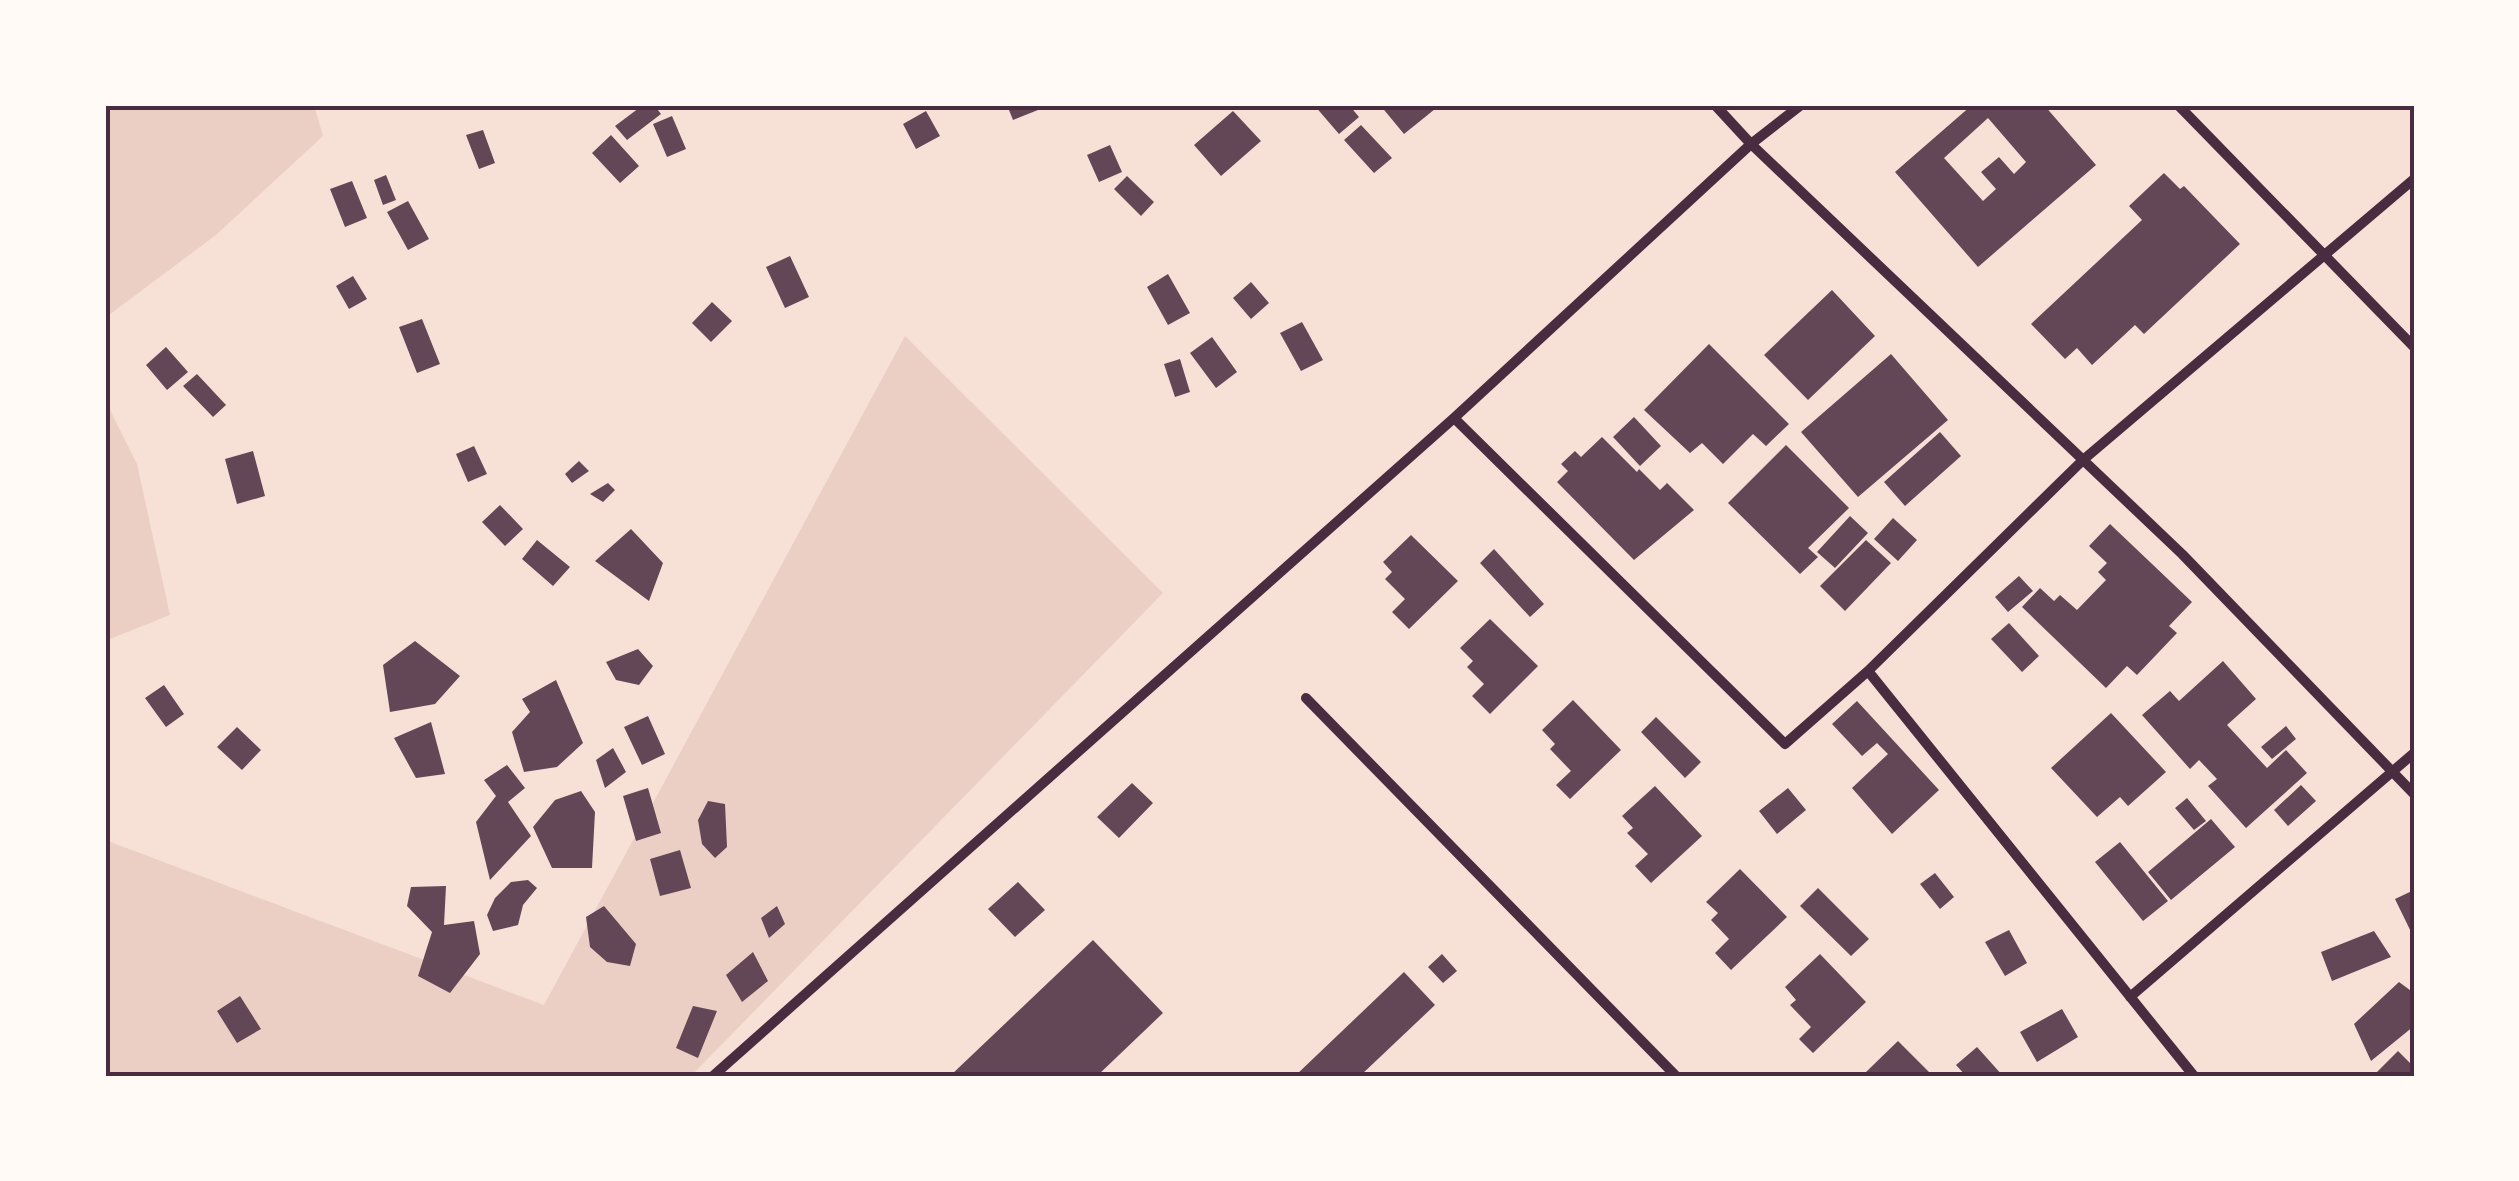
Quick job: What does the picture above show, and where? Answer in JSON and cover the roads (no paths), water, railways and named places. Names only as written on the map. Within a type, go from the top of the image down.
[{"type":"street","points":[[1715,105],[1751,144],[2182,554],[2414,794]]},
{"type":"street","points":[[712,1076],[1454,418],[1751,144],[1802,105]]},
{"type":"street","points":[[2178,105],[2414,347]]},
{"type":"street","points":[[1454,418],[1785,744],[1868,671],[2084,460],[2414,179]]},
{"type":"street","points":[[1868,671],[2194,1076]]},
{"type":"street","points":[[1306,698],[1676,1076]]},
{"type":"street","points":[[2130,996],[2414,753]]}]
